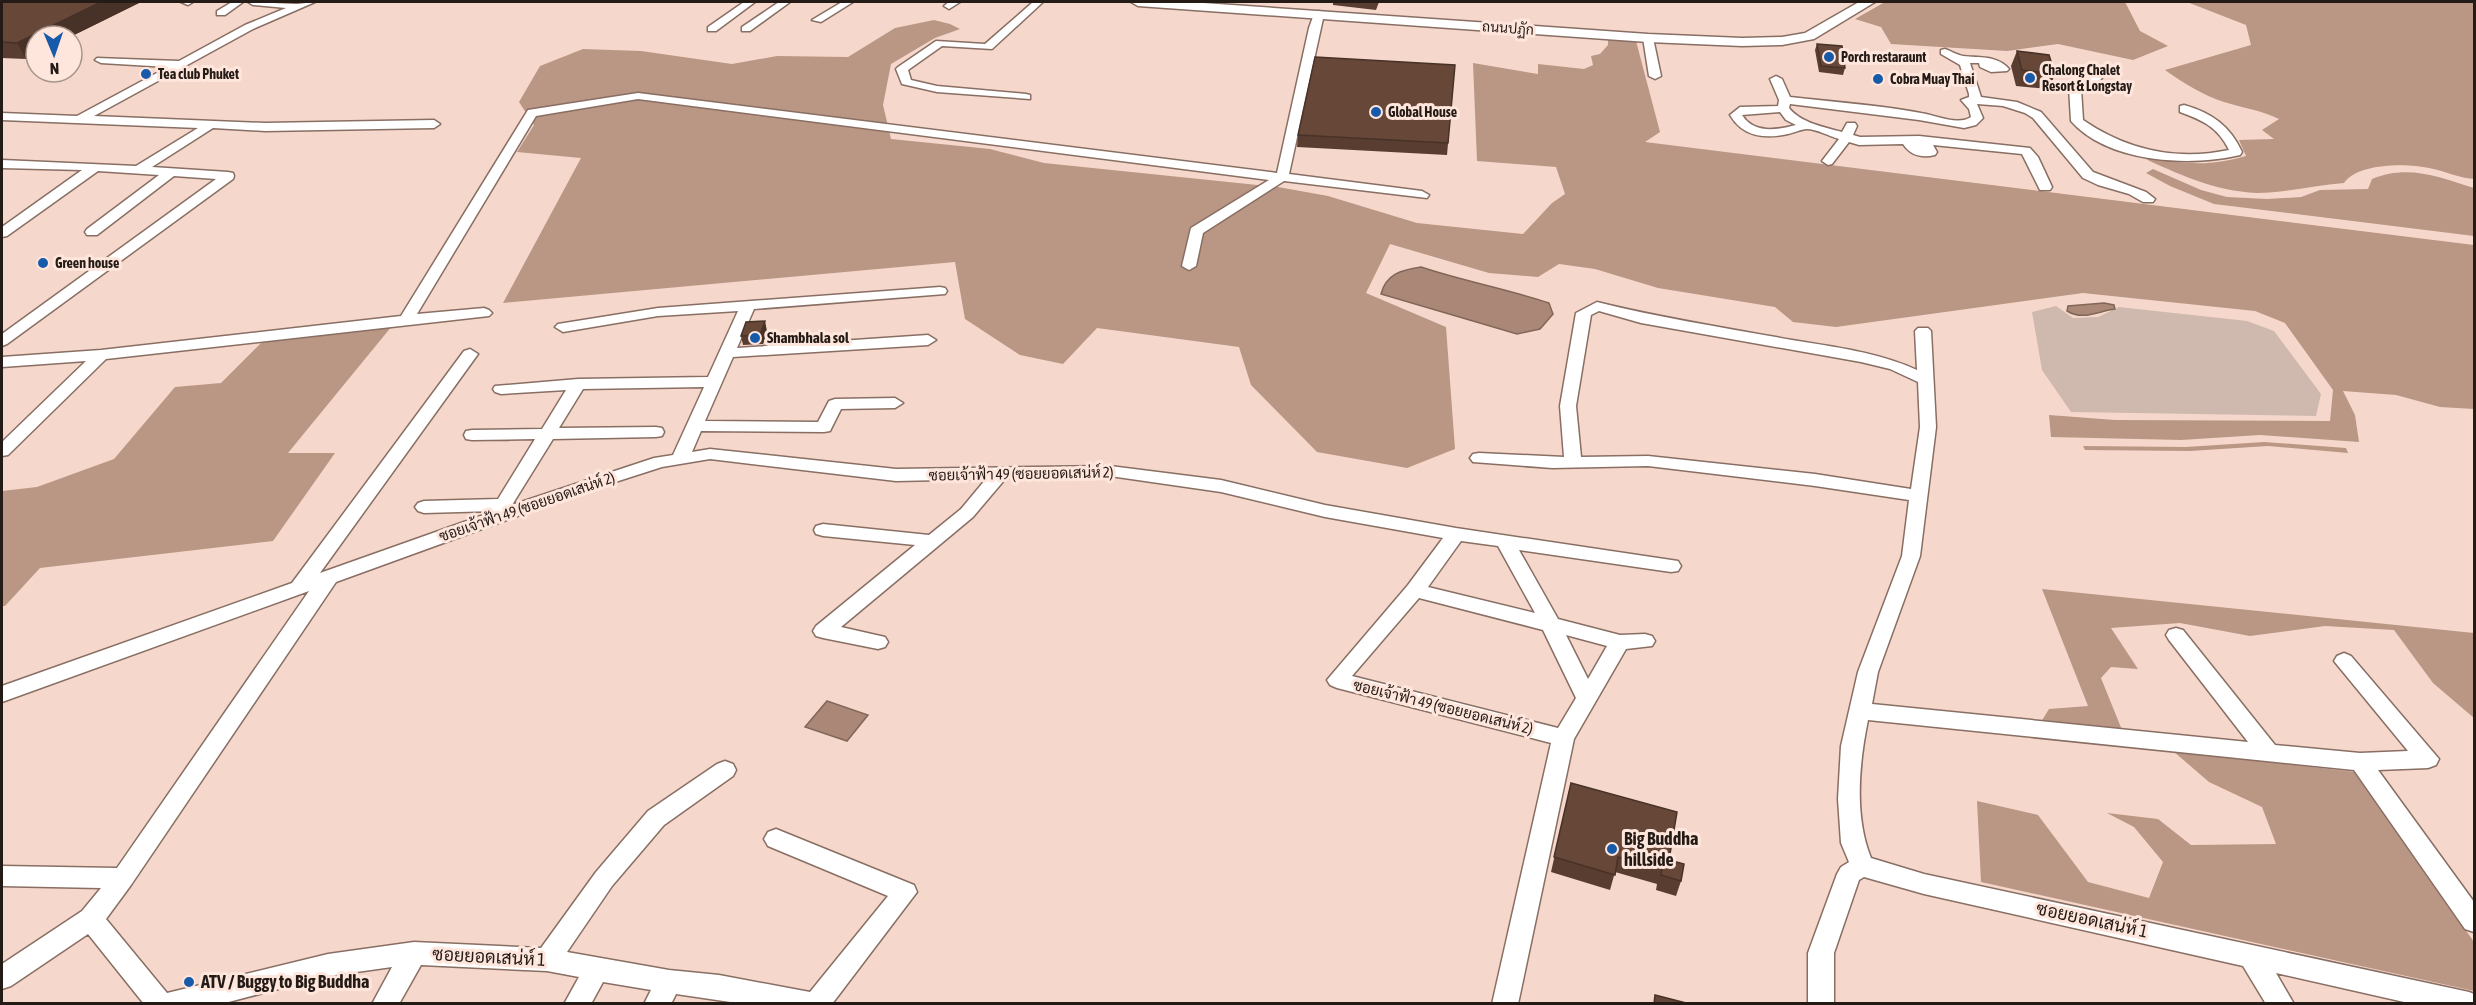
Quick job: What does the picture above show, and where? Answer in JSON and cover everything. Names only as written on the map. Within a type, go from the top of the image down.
[{"type":"main road","name":"ถนนปฏัก","points":[[1138,2],[1319,14],[1788,37],[1852,2]]},
{"type":"main road","name":"ถนนปฏัก","points":[[1218,2],[1648,38],[1742,42],[1788,37],[1822,30],[1868,2]]},
{"type":"street","points":[[221,13],[238,2]]},
{"type":"street","points":[[253,2],[298,7]]},
{"type":"street","points":[[79,119],[273,15],[310,2]]},
{"type":"street","points":[[712,29],[750,2]]},
{"type":"street","points":[[746,29],[785,2]]},
{"type":"street","points":[[817,20],[848,2]]},
{"type":"street","points":[[1026,97],[937,89],[906,82],[902,69],[940,43],[988,47],[1038,2]]},
{"type":"street","points":[[1189,266],[1196,231],[1282,177],[1319,14]]},
{"type":"street","points":[[1648,38],[1655,76]]},
{"type":"street","points":[[1945,52],[1960,59],[1982,60]]},
{"type":"street","points":[[1960,59],[1970,73],[1975,100]]},
{"type":"street","points":[[101,60],[178,64]]},
{"type":"street","points":[[2096,78],[2075,87],[2077,121],[2092,133],[2123,148],[2188,160],[2213,159],[2236,152],[2227,132],[2212,121],[2184,109]]},
{"type":"street","points":[[1776,79],[1790,117],[1806,124],[1859,141],[1910,140],[2015,148],[2026,151],[2032,157],[2045,186]]},
{"type":"street","points":[[406,320],[532,113],[638,96],[1422,195]]},
{"type":"street","points":[[1806,124],[1790,132],[1764,132],[1749,129],[1739,123],[1736,115],[1740,111],[1769,111],[1784,103],[1964,124],[1977,118],[1975,108],[1967,100],[2010,104],[2037,115],[2088,175],[2096,180],[2135,190],[2148,199]]},
{"type":"street","points":[[1828,161],[1847,136],[1853,110]]},
{"type":"street","points":[[2,116],[209,126],[434,124]]},
{"type":"street","points":[[138,170],[209,126]]},
{"type":"street","points":[[2,164],[173,171],[228,176],[2,340]]},
{"type":"street","points":[[2,233],[95,167]]},
{"type":"street","points":[[92,232],[173,171]]},
{"type":"street","points":[[564,327],[658,312],[940,291]]},
{"type":"street","points":[[680,459],[748,305]]},
{"type":"street","points":[[1573,463],[1568,406],[1584,313],[1590,308],[1605,308],[1641,318],[1862,357],[1896,366],[1925,379]]},
{"type":"street","points":[[2,363],[101,355],[484,313]]},
{"type":"street","points":[[1821,1004],[1821,953],[1849,874],[1862,866],[1853,843],[1849,799],[1852,746],[1868,672],[1911,556],[1928,427],[1923,331]]},
{"type":"street","points":[[727,353],[928,340]]},
{"type":"street","points":[[298,588],[470,354]]},
{"type":"street","points":[[2,451],[101,355]]},
{"type":"street","points":[[501,389],[578,384],[714,382]]},
{"type":"street","points":[[424,507],[503,505],[578,384]]},
{"type":"street","points":[[694,426],[824,427],[835,404],[895,403]]},
{"type":"street","points":[[472,435],[656,432]]},
{"type":"street","name":"ซอยเจ้าฟ้า 49 (ซอยยอดเสน่ห์ 2)","points":[[2,694],[574,489],[660,462],[710,454],[896,475],[1110,471],[1210,484],[1324,511],[1456,534],[1415,590],[1338,680],[1563,738]]},
{"type":"street","points":[[1479,458],[1529,463],[1648,461],[1881,489],[1920,496]]},
{"type":"street","points":[[878,642],[823,631],[967,513],[1000,474]]},
{"type":"street","points":[[823,530],[932,541]]},
{"type":"street","points":[[1456,534],[1671,566]]},
{"type":"street","points":[[1504,542],[1551,625],[1587,699]]},
{"type":"street","points":[[2,978],[91,919],[123,878],[329,578]]},
{"type":"street","points":[[1415,590],[1620,642],[1645,641]]},
{"type":"street","points":[[2176,635],[2269,753]]},
{"type":"street","points":[[1504,1004],[1563,738],[1620,642]]},
{"type":"street","points":[[1860,711],[2360,762],[2428,759],[2344,661]]},
{"type":"street","points":[[2360,762],[2475,921]]},
{"type":"street","points":[[547,960],[604,879],[656,818],[725,770]]},
{"type":"street","points":[[776,839],[904,892],[816,1004]]},
{"type":"street","name":"ซอยยอดเสน่ห์ 1","points":[[1862,866],[1924,884],[2469,1004]]},
{"type":"street","points":[[2,876],[123,878]]},
{"type":"street","points":[[91,919],[160,1004]]},
{"type":"street","points":[[385,1004],[414,953]]},
{"type":"street","name":"ซอยยอดเสน่ห์ 1","points":[[171,1004],[328,964],[414,953],[547,960],[597,969],[663,993],[719,987],[809,1004]]},
{"type":"street","points":[[2250,954],[2281,1004]]},
{"type":"street","points":[[577,1004],[597,969]]},
{"type":"shaded area","points":[[1885,2],[2125,2],[2140,31],[2168,46],[2133,60],[2058,44],[2007,51],[1891,44],[1881,27],[1855,19]]},
{"type":"shaded area","points":[[2187,2],[2474,2],[2474,179],[2429,168],[2396,165],[2371,168],[2350,176],[2344,183],[2279,192],[2241,192],[2182,175],[2139,156],[2181,162],[2218,162],[2246,156],[2239,140],[2274,139],[2262,130],[2279,119],[2208,96],[2165,70],[2251,45],[2246,25]]},
{"type":"shaded area","points":[[934,20],[960,29],[935,38],[891,64],[883,105],[891,139],[990,149],[1044,163],[1278,187],[1328,196],[1417,223],[1523,234],[1552,203],[1565,194],[1556,167],[1477,161],[1473,63],[1538,74],[1538,64],[1584,69],[1593,65],[1591,56],[1600,54],[1608,45],[1608,40],[1636,41],[1660,132],[1645,142],[2474,245],[2474,409],[2440,407],[2396,395],[2343,391],[2355,415],[2359,442],[2260,435],[2181,440],[2051,437],[2049,415],[2115,420],[2330,421],[2333,390],[2285,323],[2255,311],[2083,293],[1836,327],[1793,322],[1775,307],[1658,288],[1595,269],[1559,264],[1538,277],[1489,273],[1390,244],[1366,293],[1446,327],[1455,449],[1407,468],[1317,452],[1251,385],[1239,347],[1097,328],[1063,364],[1020,355],[965,319],[955,262],[503,303],[581,158],[517,152],[534,125],[519,102],[540,66],[583,49],[641,51],[732,64],[777,56],[848,57],[895,28]]},
{"type":"shaded area","points":[[2153,169],[2201,190],[2227,197],[2267,199],[2301,197],[2320,190],[2368,189],[2372,179],[2385,175],[2411,172],[2423,174],[2474,188],[2474,236],[2214,204],[2170,186],[2146,173]]},
{"type":"shaded area","points":[[1421,267],[1549,303],[1553,314],[1540,329],[1517,334],[1381,294],[1383,287],[1395,274]]},
{"type":"shaded area","points":[[2104,303],[2114,305],[2115,309],[2085,315],[2067,311],[2068,306]]},
{"type":"shaded area","points":[[2056,306],[2073,318],[2098,317],[2119,307],[2247,321],[2274,331],[2321,394],[2316,416],[2071,412],[2042,370],[2032,312]]},
{"type":"shaded area","points":[[392,326],[288,453],[335,453],[273,541],[40,568],[5,606],[2,606],[2,491],[37,487],[114,459],[175,387],[221,383],[263,341]]},
{"type":"shaded area","points":[[2264,442],[2346,448],[2348,453],[2268,446],[2190,451],[2085,450],[2083,446],[2186,447]]},
{"type":"shaded area","points":[[2042,589],[2474,633],[2474,718],[2433,683],[2394,630],[2325,626],[2250,636],[2180,623],[2111,628],[2138,669],[2111,667],[2101,678],[2122,730],[2041,722],[2049,709],[2088,706]]},
{"type":"shaded area","points":[[827,701],[868,715],[847,741],[805,727]]},
{"type":"shaded area","points":[[2173,751],[2355,772],[2474,942],[2474,991],[1981,882],[1977,801],[2038,815],[2088,882],[2149,898],[2163,862],[2134,827],[2107,813],[2158,819],[2191,845],[2276,844],[2262,807],[2209,782]]},
{"type":"building","points":[[2,2],[101,2],[56,24],[24,24],[24,40],[17,43],[2,42]]},
{"type":"building","points":[[1817,44],[1842,46],[1845,68],[1821,66]]},
{"type":"building","points":[[2017,51],[2049,55],[2055,74],[2022,70]]},
{"type":"building","name":"Global House","points":[[1315,57],[1455,65],[1448,143],[1298,135]]},
{"type":"building","points":[[765,321],[760,335],[741,336],[746,322]]},
{"type":"building","name":"Big Buddha hillside","points":[[1571,783],[1677,812],[1669,860],[1684,864],[1681,881],[1661,875],[1662,869],[1618,857],[1615,875],[1554,857]]},
{"type":"building","points":[[1655,995],[1690,1004],[1654,1004]]},
{"type":"place","name":"Porch restaraunt","points":[[1829,57]]},
{"type":"place","name":"Tea club Phuket","points":[[146,74]]},
{"type":"place","name":"Chalong Chalet Resort & Longstay","points":[[2030,78]]},
{"type":"place","name":"Cobra Muay Thai","points":[[1878,79]]},
{"type":"place","name":"Global House","points":[[1376,112]]},
{"type":"place","name":"Green house","points":[[43,263]]},
{"type":"place","name":"Shambhala sol","points":[[755,338]]},
{"type":"place","name":"Big Buddha hillside","points":[[1612,849]]},
{"type":"place","name":"ATV / Buggy to Big Buddha","points":[[189,982]]}]
